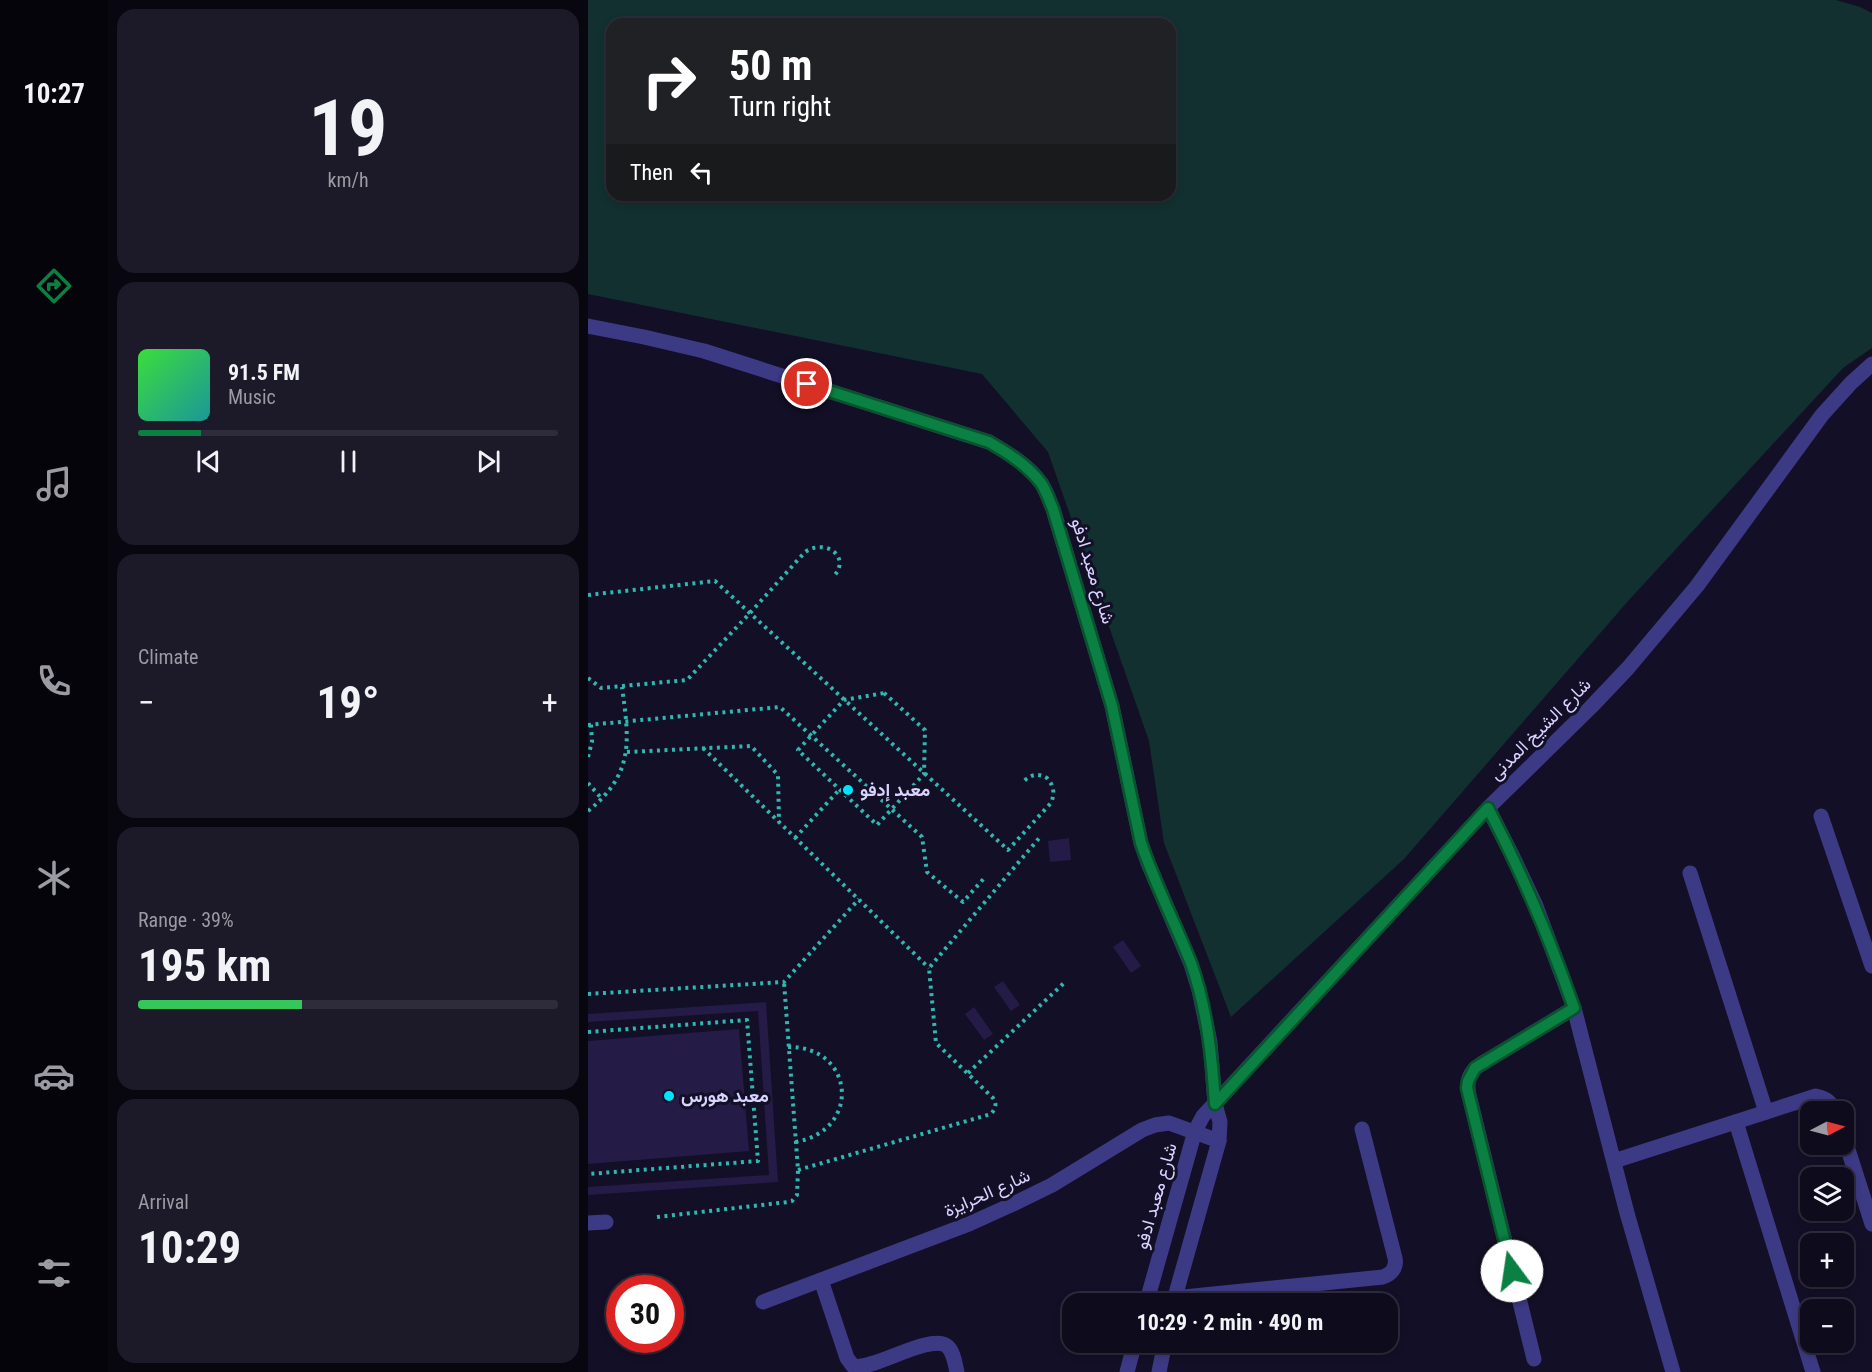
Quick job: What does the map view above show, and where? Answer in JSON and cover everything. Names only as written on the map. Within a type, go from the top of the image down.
[{"type":"street","name":"شارع معبد ادفو","points":[[588,326],[704,351],[989,442],[1011,455],[1042,484],[1053,509],[1110,697],[1141,843],[1191,964],[1210,1042],[1215,1104],[1220,1122],[1219,1141],[1176,1293]]},
{"type":"street","name":"شارع الشيخ المدنى","points":[[1215,1104],[1488,808],[1592,707],[1656,636],[1703,577],[1822,415],[1872,364]]},
{"type":"street","points":[[1488,808],[1536,906],[1574,1008],[1673,1372]]},
{"type":"street","points":[[1821,816],[1872,966]]},
{"type":"street","points":[[1690,873],[1766,1112]]},
{"type":"street","points":[[1534,1359],[1467,1088],[1475,1068],[1574,1008]]},
{"type":"street","points":[[1800,1101],[1816,1096],[1829,1101]]},
{"type":"street","points":[[1614,1161],[1800,1101]]},
{"type":"street","name":"شارع معبد ادفو","points":[[1149,1293],[1195,1131],[1203,1116],[1215,1104]]},
{"type":"street","points":[[1736,1122],[1813,1372]]},
{"type":"street","name":"شارع الحرايزة","points":[[763,1302],[969,1224],[1062,1179],[1142,1130],[1155,1125],[1169,1123],[1219,1141]]},
{"type":"street","points":[[1244,1293],[1383,1277],[1392,1272],[1396,1263],[1395,1258],[1362,1129]]},
{"type":"street","points":[[1850,1155],[1872,1224]]},
{"type":"street","points":[[588,1223],[606,1222]]},
{"type":"street","points":[[821,1280],[847,1358],[853,1366],[864,1366],[911,1349],[942,1344],[952,1352],[957,1372]]},
{"type":"street","points":[[1127,1372],[1132,1353]]},
{"type":"street","points":[[1159,1372],[1163,1353]]},
{"type":"path","points":[[588,678],[602,688],[687,680],[811,547],[826,547],[837,556],[840,563],[839,570],[834,576]]},
{"type":"path","points":[[588,595],[715,581],[1008,850],[1051,803],[1054,796],[1054,790],[1047,778],[1036,774],[1024,781]]},
{"type":"path","points":[[588,810],[602,799],[616,781],[627,752],[628,736],[622,687]]},
{"type":"path","points":[[884,693],[925,730],[924,774],[877,825],[798,750],[844,700],[884,693]]},
{"type":"path","points":[[588,757],[592,742],[589,724],[780,707],[922,837],[927,872],[963,902],[986,876]]},
{"type":"path","points":[[627,752],[751,746],[778,775],[779,822]]},
{"type":"path","points":[[703,748],[929,968],[936,1043],[993,1098],[996,1105],[991,1114],[798,1170]]},
{"type":"path","points":[[588,783],[602,799]]},
{"type":"path","points":[[795,838],[839,790]]},
{"type":"path","points":[[929,968],[1040,837]]},
{"type":"path","points":[[588,994],[784,982],[859,899]]},
{"type":"path","points":[[657,1217],[792,1201],[797,1195],[798,1170],[784,982]]},
{"type":"path","points":[[968,1073],[1064,983]]},
{"type":"path","points":[[588,1032],[747,1020],[758,1161],[588,1174]]},
{"type":"path","points":[[788,1047],[813,1050],[824,1057],[833,1066],[842,1090],[841,1103],[830,1126],[814,1137],[795,1142]]},
{"type":"green space","points":[[588,0],[1836,0],[1872,13],[1872,348],[1843,368],[1629,600],[1404,859],[1231,1017],[1164,843],[1149,741],[1048,452],[982,374],[588,294]]},
{"type":"building","points":[[1069,838],[1071,860],[1050,862],[1048,841]]},
{"type":"building","points":[[1123,940],[1141,966],[1131,973],[1113,947]]},
{"type":"building","points":[[1003,981],[1020,1005],[1011,1011],[994,987]]},
{"type":"building","points":[[766,1002],[778,1182],[588,1195],[588,1187],[769,1175],[758,1011],[588,1022],[588,1014]]},
{"type":"building","points":[[974,1007],[993,1034],[984,1040],[965,1014]]},
{"type":"building","points":[[739,1029],[749,1151],[588,1164],[588,1041]]},
{"type":"place","name":"معبد إدفو","points":[[848,790]]},
{"type":"place","name":"معبد هورس","points":[[669,1096]]},
{"type":"route","points":[[807,384],[989,442],[1011,455],[1042,484],[1053,509],[1105,679],[1119,734],[1141,843],[1191,964],[1199,990],[1210,1042],[1215,1104],[1488,808],[1536,906],[1574,1008],[1475,1068],[1468,1081],[1467,1088],[1512,1271]]}]
